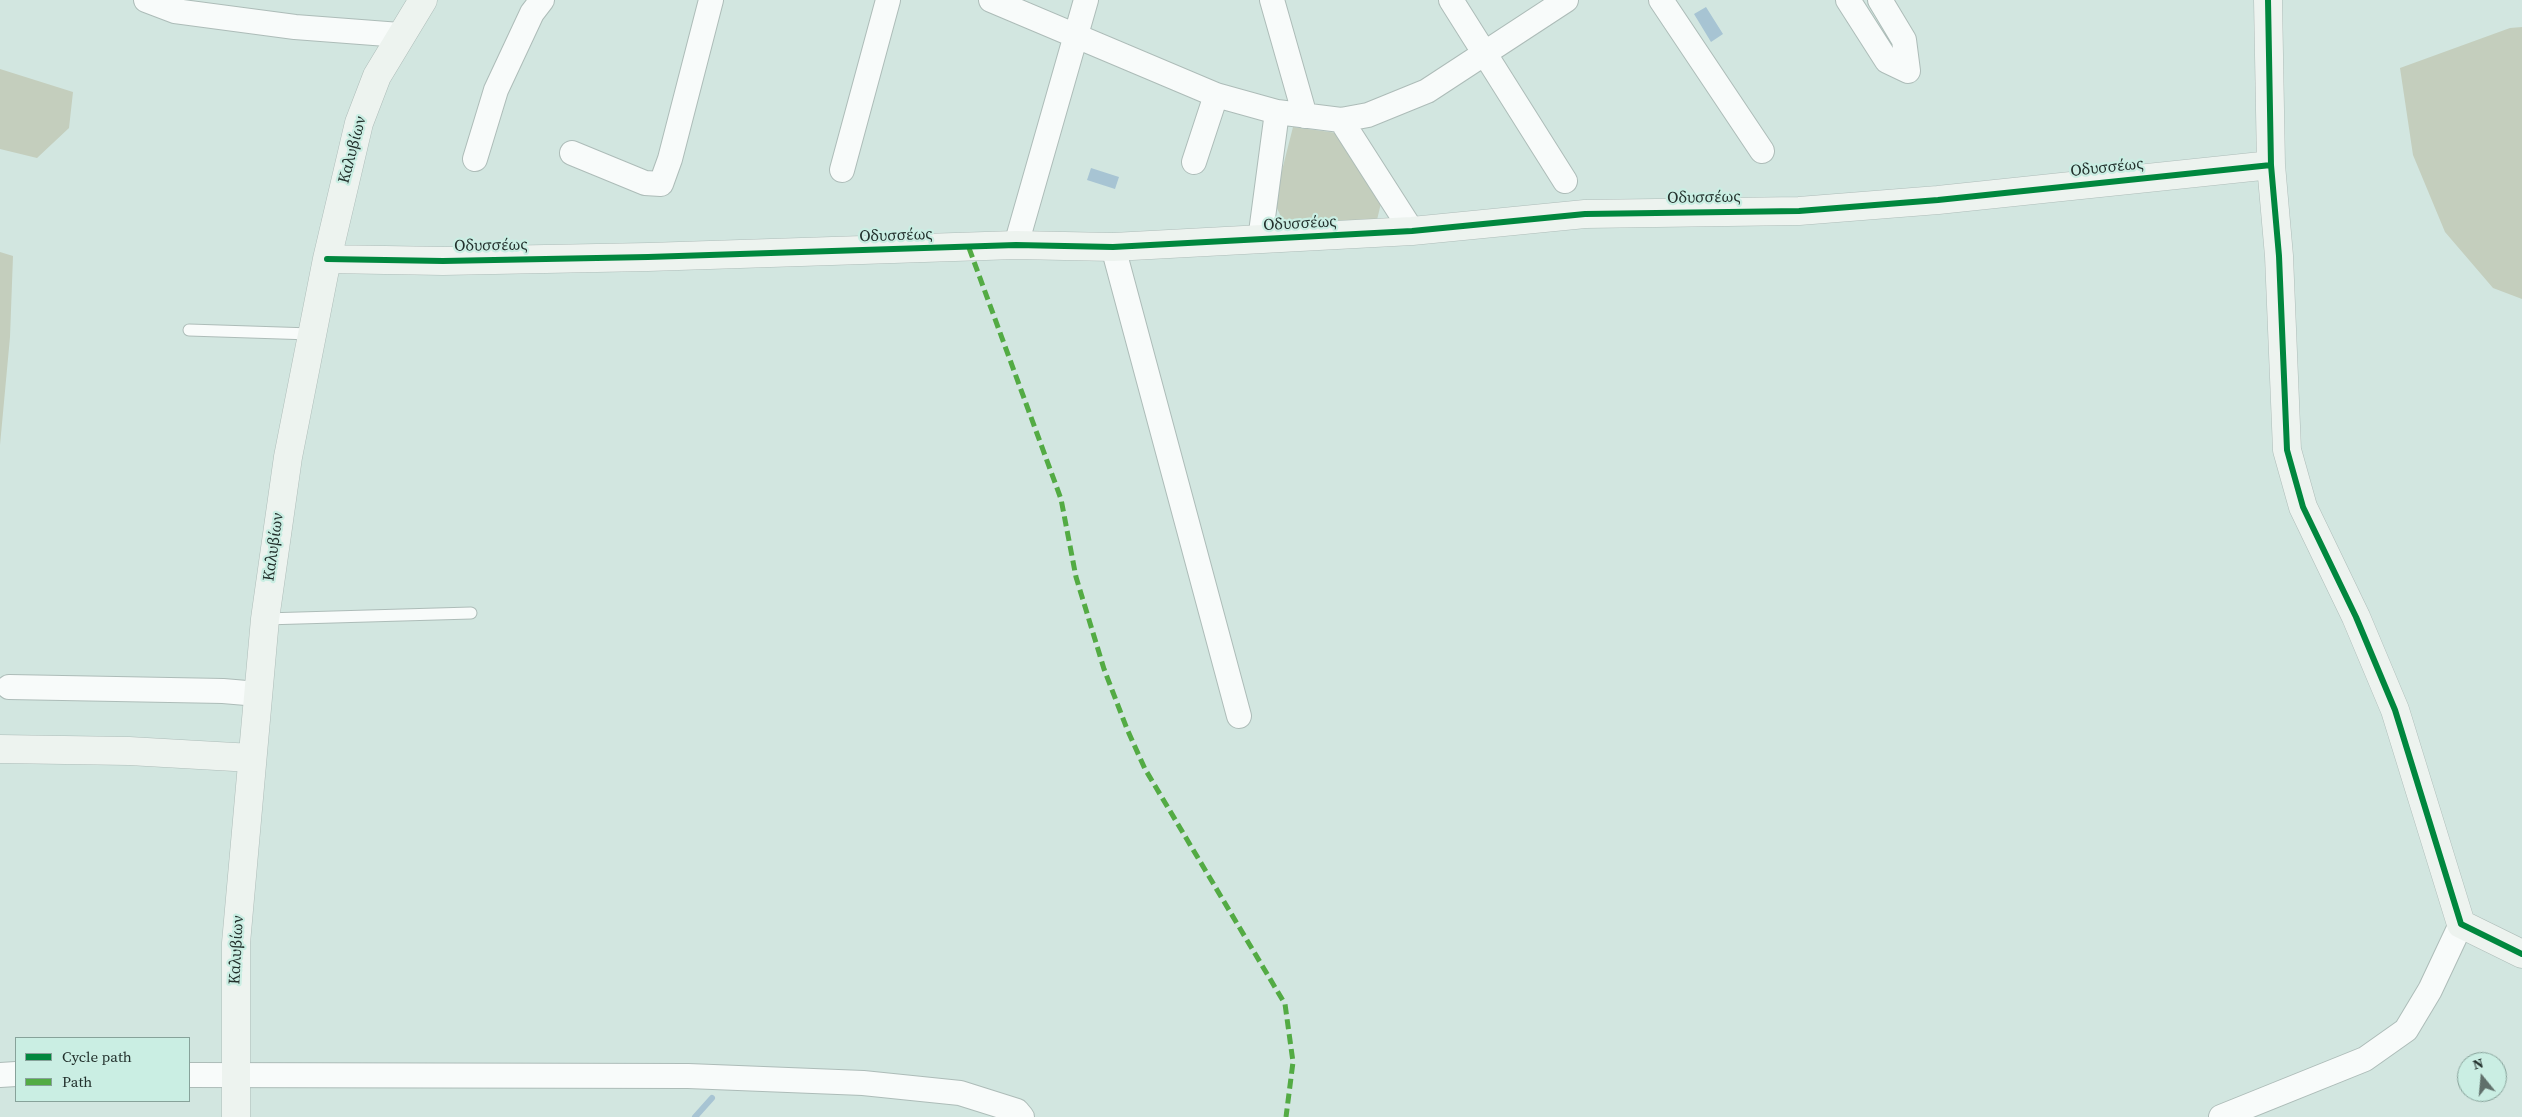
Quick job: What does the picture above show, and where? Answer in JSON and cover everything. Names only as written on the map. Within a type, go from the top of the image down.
[{"type":"street","points":[[146,0],[175,11],[295,27],[400,35]]},
{"type":"street","name":"Καλυβίων","points":[[236,1117],[236,944],[265,619],[285,476],[311,334],[359,123],[376,76],[423,0]]},
{"type":"street","points":[[475,159],[496,90],[532,13],[542,0]]},
{"type":"street","points":[[572,153],[645,183],[662,184],[711,0]]},
{"type":"street","points":[[842,170],[888,0]]},
{"type":"street","points":[[991,0],[1076,34],[1216,95],[1277,112],[1341,120],[1368,115],[1427,91],[1566,0]]},
{"type":"street","points":[[1016,245],[1086,0]]},
{"type":"street","points":[[1272,0],[1305,116]]},
{"type":"street","points":[[1452,0],[1564,181]]},
{"type":"street","points":[[1661,0],[1762,151]]},
{"type":"street","points":[[1848,0],[1887,61],[1908,71],[1904,40],[1880,0]]},
{"type":"street","points":[[2221,1117],[2365,1059],[2406,1030],[2430,990],[2461,924],[2395,710],[2356,617],[2303,507],[2287,450],[2279,256],[2271,166],[2268,0]]},
{"type":"street","points":[[1194,162],[1216,95]]},
{"type":"street","points":[[1260,240],[1277,112]]},
{"type":"street","points":[[1341,120],[1412,231]]},
{"type":"street","name":"Οδυσσέως","points":[[327,260],[443,261],[648,257],[1016,245],[1113,247],[1260,240],[1412,231],[1585,214],[1798,211],[1929,201],[2271,166]]},
{"type":"street","points":[[1113,247],[1239,716]]},
{"type":"street","points":[[9,687],[258,694]]},
{"type":"street","points":[[0,749],[129,751],[252,758]]},
{"type":"street","points":[[2461,924],[2522,954]]},
{"type":"street","points":[[0,1076],[15,1074]]},
{"type":"street","points":[[190,1074],[236,1076],[401,1074],[535,1077],[688,1076],[863,1083],[960,1093],[1017,1111],[1022,1117]]},
{"type":"lane","points":[[190,330],[311,334]]},
{"type":"lane","points":[[265,619],[471,613]]},
{"type":"green space","points":[[2522,27],[2522,299],[2493,288],[2445,232],[2413,155],[2400,68],[2510,28]]},
{"type":"green space","points":[[0,69],[73,92],[69,128],[37,158],[0,149]]},
{"type":"green space","points":[[1293,127],[1337,133],[1382,199],[1376,224],[1286,227],[1274,202]]},
{"type":"green space","points":[[0,252],[13,256],[10,337],[0,445]]},
{"type":"water","points":[[1706,7],[1723,34],[1711,42],[1694,14]]},
{"type":"water","points":[[1091,168],[1119,177],[1115,189],[1087,180]]},
{"type":"waterway","points":[[695,1117],[712,1098]]},
{"type":"marked path","points":[[969,248],[1061,499],[1076,577],[1104,669],[1127,729],[1145,769],[1285,1004],[1293,1062],[1286,1117]]},
{"type":"cycle path","points":[[2268,0],[2271,165],[2279,256],[2287,450],[2303,507],[2356,617],[2395,710],[2461,924],[2522,954]]},
{"type":"cycle path","points":[[327,259],[443,261],[648,257],[1016,245],[1113,247],[1412,231],[1585,214],[1799,211],[1938,200],[2271,165]]}]
